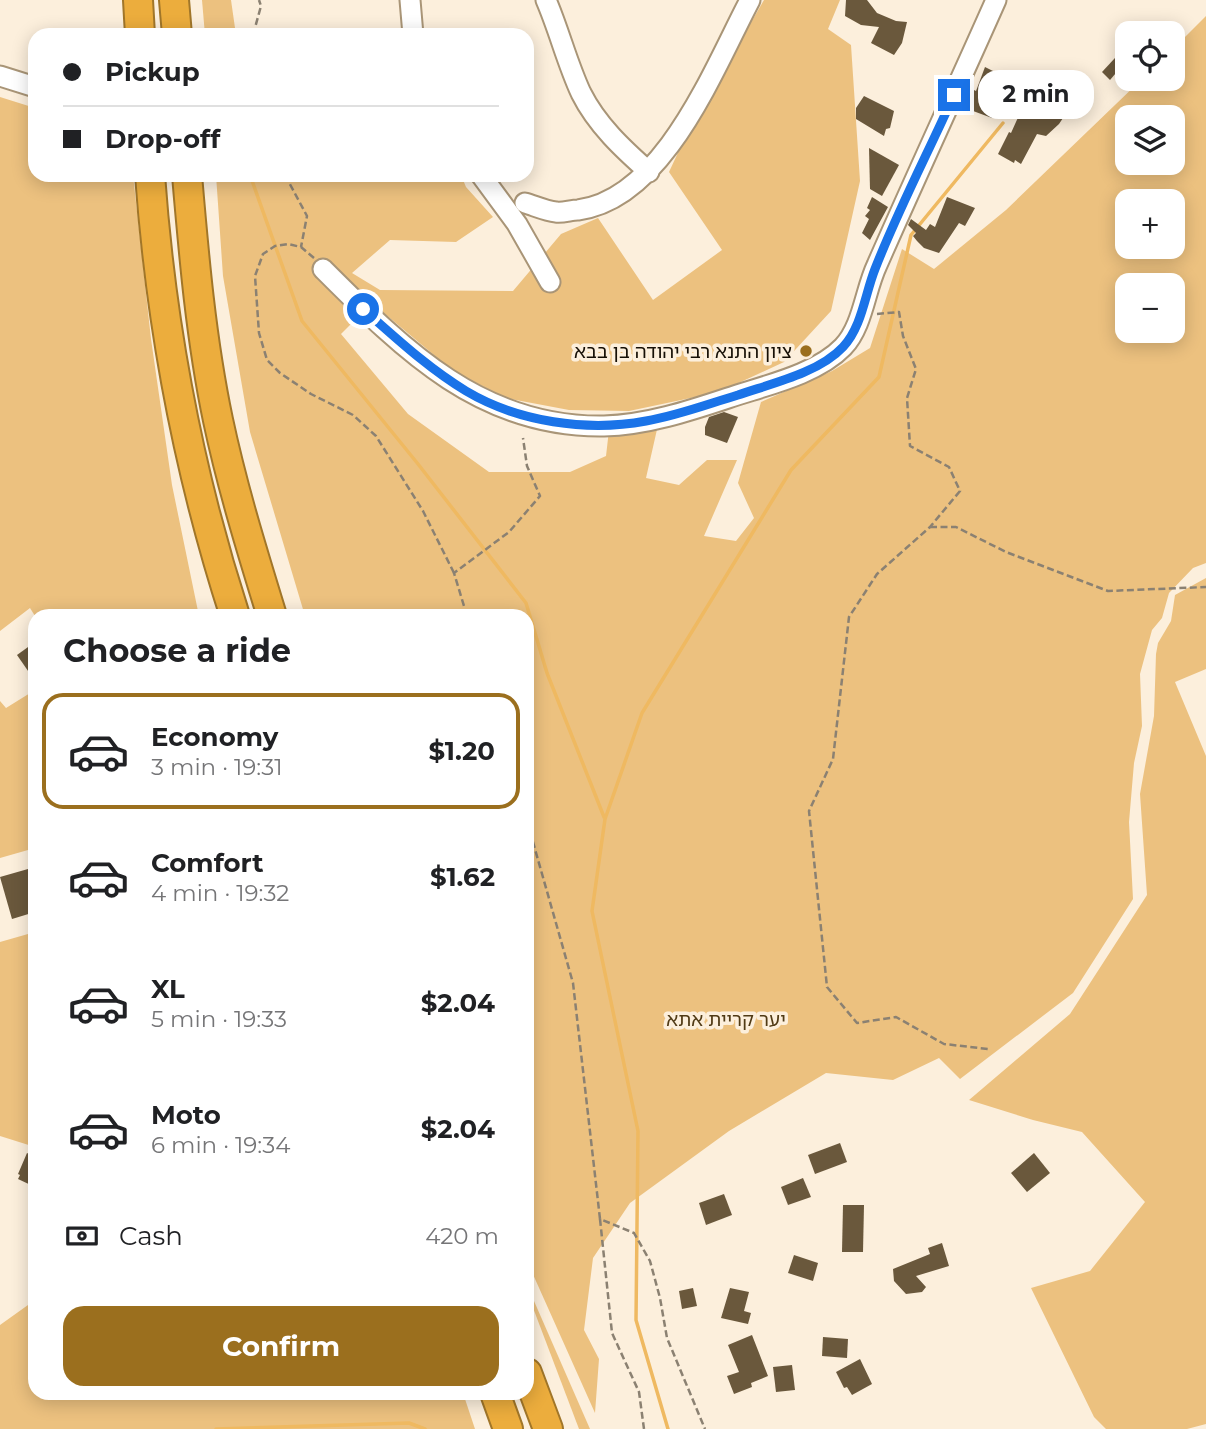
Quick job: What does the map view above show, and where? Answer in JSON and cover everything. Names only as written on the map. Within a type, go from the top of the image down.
[{"type":"highway","points":[[138,0],[140,28]]},
{"type":"highway","points":[[174,0],[176,28]]},
{"type":"highway","points":[[151,182],[160,285],[175,384],[203,511],[233,609]]},
{"type":"highway","points":[[188,182],[197,295],[212,393],[236,496],[270,609]]},
{"type":"highway","points":[[534,1392],[548,1429]]},
{"type":"highway","points":[[496,1400],[506,1429]]},
{"type":"street","points":[[410,0],[412,28]]},
{"type":"street","points":[[547,0],[582,93],[602,126],[649,172]]},
{"type":"street","points":[[525,203],[557,212],[588,208],[619,195],[649,172],[684,127],[750,0]]},
{"type":"street","points":[[323,269],[419,359],[467,392],[496,407],[551,422],[604,426],[647,421],[796,375],[821,363],[843,347],[853,333],[875,269],[996,0]]},
{"type":"street","points":[[0,76],[28,86]]},
{"type":"street","points":[[486,182],[517,224],[550,282]]},
{"type":"path","points":[[255,28],[261,6],[259,0]]},
{"type":"path","points":[[289,182],[307,216],[301,247],[289,243],[275,246],[263,254],[255,276],[259,333],[267,360],[280,373],[311,394],[353,415],[376,436],[423,511],[454,573],[465,609]]},
{"type":"path","points":[[860,316],[900,312],[903,336],[916,369],[907,398],[910,446],[949,467],[960,491],[930,527],[877,574],[849,617],[833,759],[809,811],[827,986],[858,1023],[896,1017],[944,1044],[988,1049]]},
{"type":"path","points":[[454,573],[509,533],[540,496],[527,466],[523,438]]},
{"type":"path","points":[[930,527],[956,527],[1006,552],[1108,591],[1206,587]]},
{"type":"path","points":[[534,846],[573,983],[612,1333],[639,1392],[644,1429]]},
{"type":"path","points":[[600,1219],[634,1233],[650,1261],[667,1338],[705,1429]]},
{"type":"green space","points":[[202,0],[231,0],[235,28],[204,28]]},
{"type":"green space","name":"יער קריית אתא","points":[[764,0],[840,0],[828,29],[851,45],[860,181],[831,311],[784,362],[719,392],[629,411],[569,410],[506,398],[453,371],[372,303],[341,334],[408,414],[489,472],[570,472],[606,456],[609,430],[658,425],[646,478],[679,485],[707,460],[737,460],[704,536],[736,541],[754,518],[738,483],[761,402],[832,371],[870,348],[902,249],[934,269],[1006,210],[1115,105],[1115,175],[1185,175],[1185,105],[1115,105],[1130,91],[1185,91],[1185,37],[1206,16],[1206,563],[1193,568],[1169,593],[1162,618],[1152,630],[1140,674],[1142,726],[1134,763],[1129,822],[1133,899],[1073,993],[960,1079],[939,1058],[893,1080],[826,1073],[729,1131],[630,1203],[593,1258],[584,1330],[599,1359],[595,1413],[534,1277],[534,609],[303,609],[250,432],[223,276],[216,182],[464,182],[493,217],[456,242],[390,240],[352,273],[380,290],[513,291],[561,234],[598,218],[653,300],[722,250],[669,172],[689,129]]},
{"type":"green space","points":[[0,97],[28,106],[28,182],[134,182],[151,339],[172,485],[198,609],[30,608],[0,631]]},
{"type":"green space","points":[[1206,578],[1206,669],[1175,682],[1206,756],[1206,1424],[1187,1429],[1106,1429],[1094,1417],[1031,1288],[1090,1271],[1145,1202],[1082,1132],[969,1100],[1070,1014],[1147,895],[1140,794],[1154,716],[1158,643],[1171,621],[1175,595]]},
{"type":"green space","points":[[28,694],[28,850],[0,858],[0,701],[6,708]]},
{"type":"green space","points":[[28,934],[28,1145],[0,1136],[0,942]]},
{"type":"green space","points":[[534,1301],[590,1429],[579,1429],[534,1310]]},
{"type":"green space","points":[[28,1305],[28,1400],[465,1400],[475,1429],[0,1429],[0,1325]]},
{"type":"building","points":[[846,0],[867,0],[877,13],[896,21],[907,22],[902,43],[894,55],[871,43],[879,27],[861,25],[845,16]]},
{"type":"building","points":[[1115,58],[1115,74],[1110,80],[1102,72]]},
{"type":"building","points":[[985,67],[1013,81],[1006,98],[1002,96],[992,118],[965,108],[966,98],[972,89],[976,91]]},
{"type":"building","points":[[1029,93],[1041,101],[1045,95],[1069,109],[1059,124],[1046,136],[1037,134],[1021,164],[1015,160],[1014,163],[998,154]]},
{"type":"building","points":[[864,96],[894,111],[890,128],[886,129],[884,136],[856,119],[856,108]]},
{"type":"building","points":[[869,148],[899,165],[882,196],[870,189]]},
{"type":"building","points":[[872,197],[888,207],[870,240],[862,233],[869,219],[865,216],[870,210],[867,208]]},
{"type":"building","points":[[947,197],[975,208],[965,226],[959,223],[939,253],[924,248],[913,236],[916,233],[908,225],[911,219],[926,230],[930,224],[935,227]]},
{"type":"building","points":[[724,412],[738,417],[727,443],[705,435],[709,417]]},
{"type":"building","points":[[28,647],[28,671],[17,655]]},
{"type":"building","points":[[28,869],[28,914],[12,919],[0,877]]},
{"type":"building","points":[[840,1143],[847,1162],[815,1174],[808,1155]]},
{"type":"building","points":[[27,1153],[28,1184],[18,1179]]},
{"type":"building","points":[[1034,1153],[1050,1173],[1027,1192],[1011,1173]]},
{"type":"building","points":[[803,1178],[811,1197],[788,1205],[781,1187]]},
{"type":"building","points":[[724,1194],[732,1215],[706,1225],[699,1203]]},
{"type":"building","points":[[843,1205],[864,1205],[863,1252],[842,1252]]},
{"type":"building","points":[[942,1243],[949,1266],[916,1276],[926,1287],[922,1292],[906,1294],[894,1281],[893,1269],[930,1254],[928,1248]]},
{"type":"building","points":[[794,1255],[818,1263],[813,1281],[788,1273]]},
{"type":"building","points":[[693,1288],[697,1306],[682,1309],[679,1291]]},
{"type":"building","points":[[730,1288],[749,1292],[744,1311],[751,1313],[748,1324],[721,1318]]},
{"type":"building","points":[[752,1335],[768,1376],[751,1383],[752,1387],[734,1394],[727,1376],[739,1372],[728,1345]]},
{"type":"building","points":[[823,1337],[848,1339],[847,1358],[822,1356]]},
{"type":"building","points":[[860,1359],[872,1384],[852,1395],[847,1387],[844,1388],[836,1372]]},
{"type":"building","points":[[792,1365],[795,1390],[776,1392],[773,1367]]},
{"type":"waterway","points":[[668,1429],[636,1320],[638,1131],[592,911],[605,819],[642,713],[791,470],[879,377],[911,235],[1003,123]]},
{"type":"waterway","points":[[252,182],[302,321],[418,464],[526,603],[528,609]]},
{"type":"waterway","points":[[534,630],[547,673],[604,817]]},
{"type":"waterway","points":[[216,1429],[409,1423],[425,1429]]},
{"type":"place","name":"ציון התנא רבי יהודה בן בבא","points":[[806,351]]},
{"type":"route","points":[[363,309],[419,359],[467,392],[496,407],[551,422],[604,426],[647,421],[796,375],[821,363],[843,347],[853,333],[875,269],[954,95]]}]
